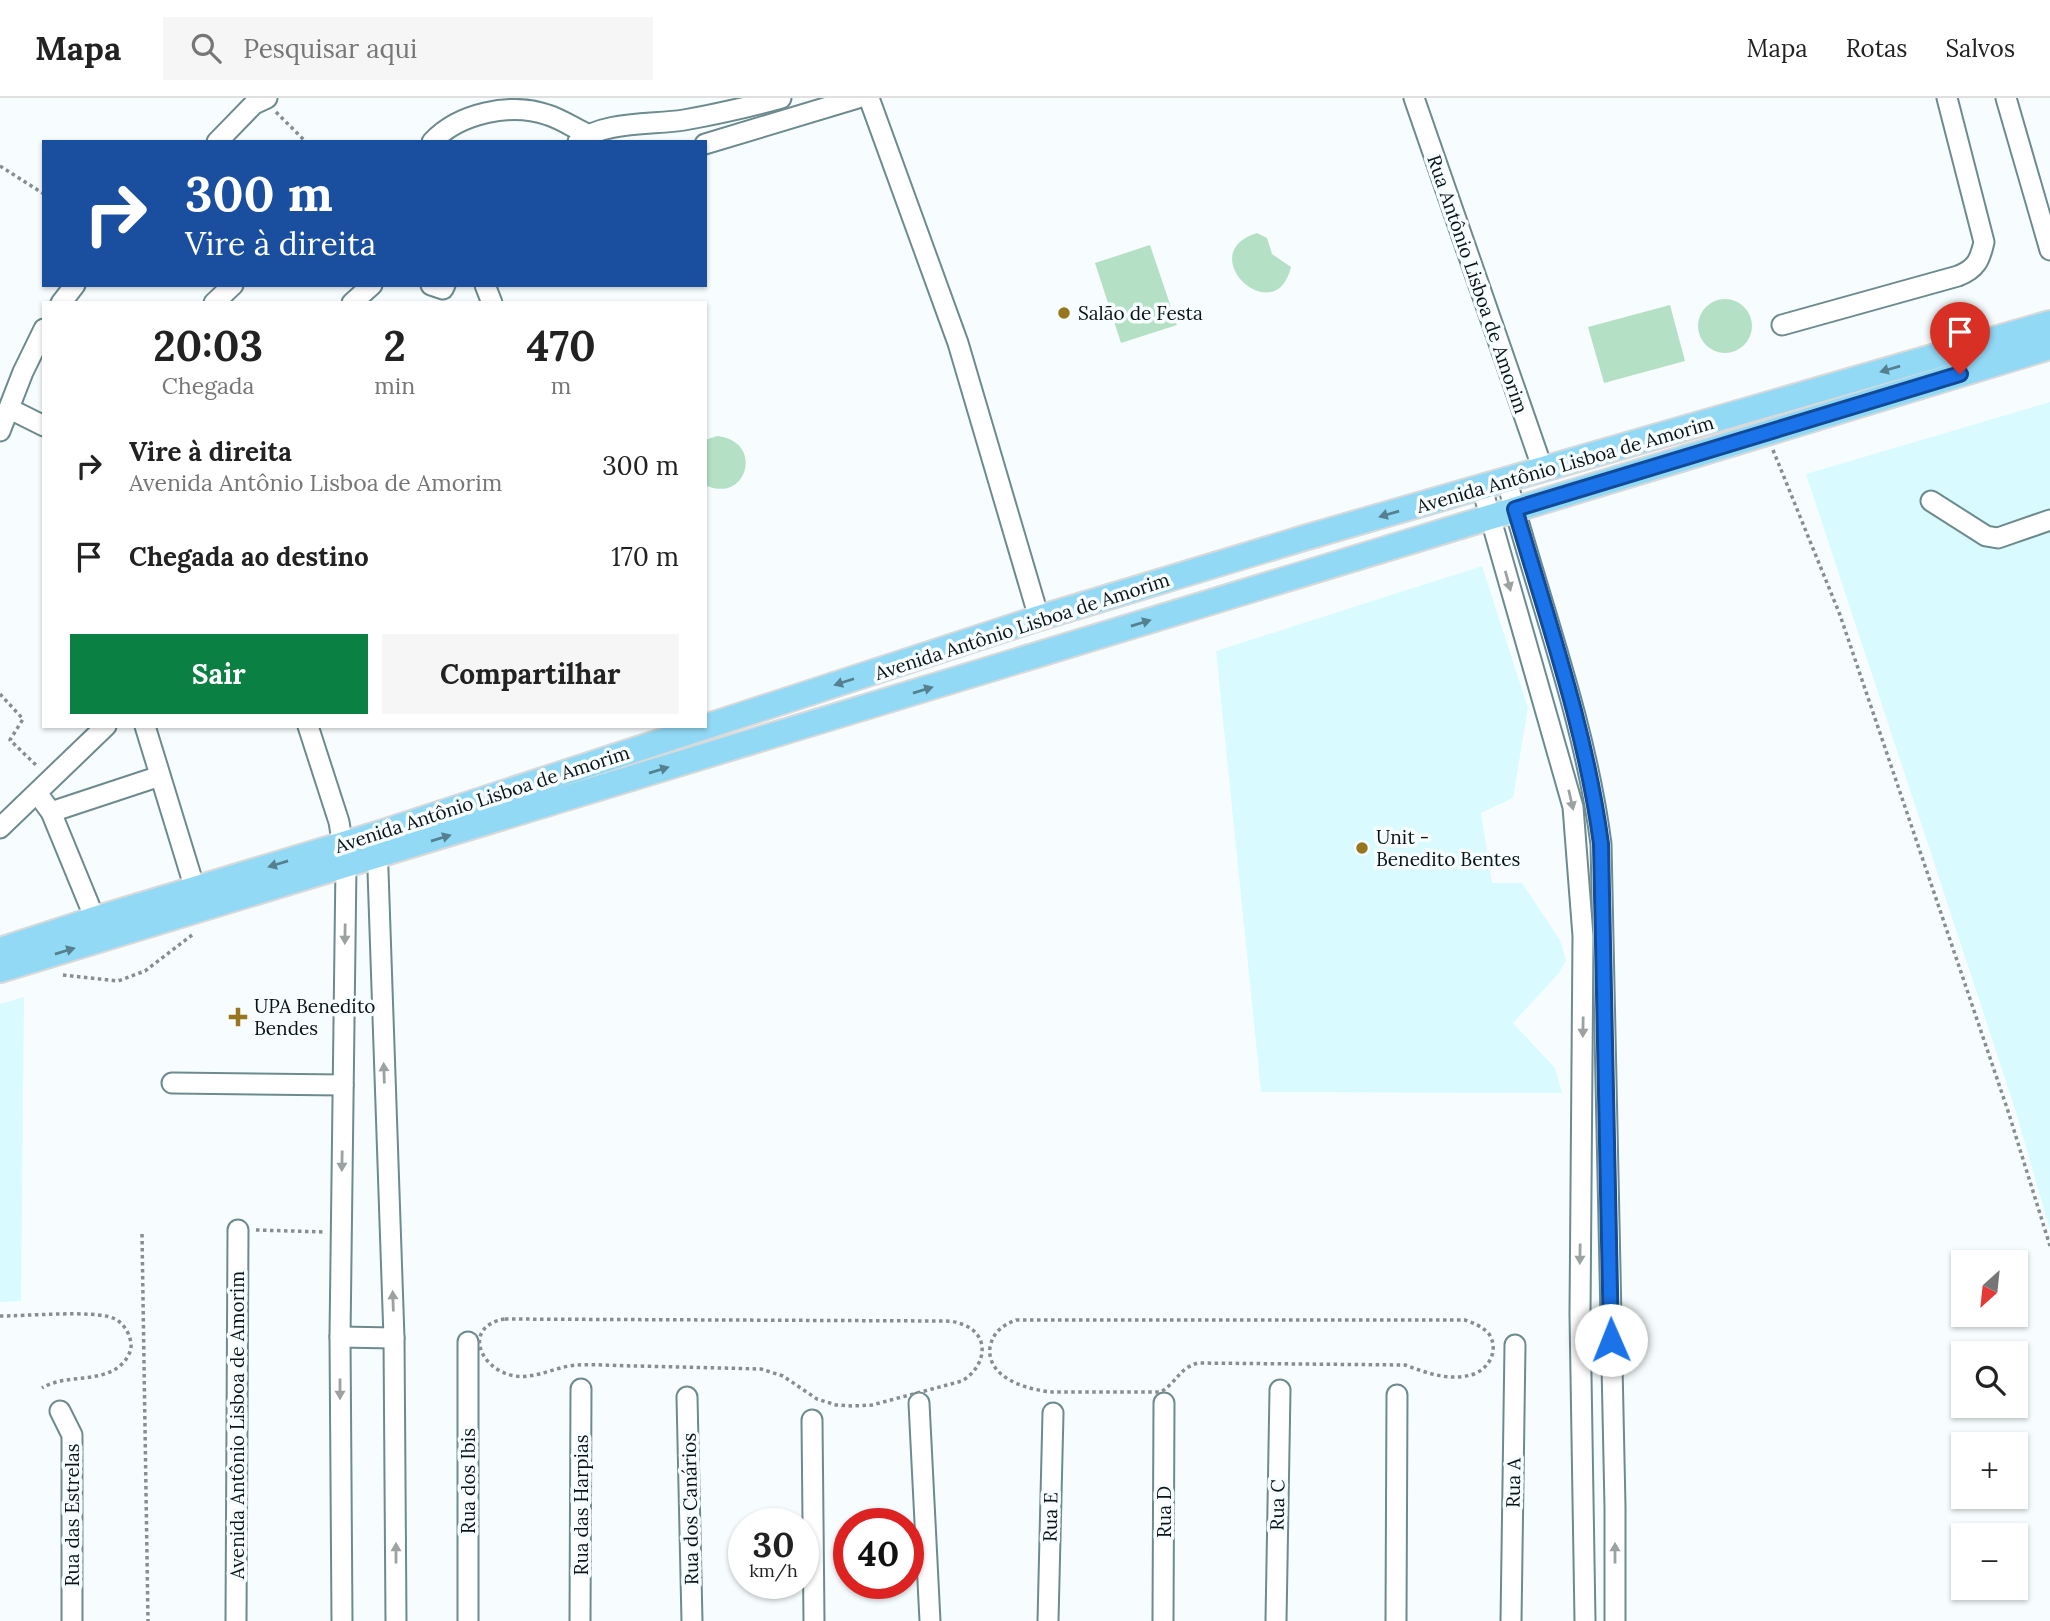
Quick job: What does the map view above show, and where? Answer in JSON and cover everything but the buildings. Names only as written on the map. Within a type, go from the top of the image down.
[{"type":"main road","name":"Avenida Antônio Lisboa de Amorim","points":[[377,846],[1040,618],[1304,538],[2050,323]]},
{"type":"main road","name":"Avenida Antônio Lisboa de Amorim","points":[[0,950],[195,889],[377,846],[2049,348]]},
{"type":"main road","name":"Avenida Antônio Lisboa de Amorim","points":[[0,970],[344,855]]},
{"type":"street","points":[[434,140],[467,119],[493,111],[519,108],[549,115],[582,138],[603,129],[680,121],[736,111],[781,98]]},
{"type":"street","points":[[707,143],[858,98]]},
{"type":"street","points":[[869,98],[958,343],[1040,618]]},
{"type":"street","name":"Rua Antônio Lisboa de Amorim","points":[[1414,98],[1543,470]]},
{"type":"street","points":[[1782,325],[1958,276],[1969,271],[1980,260],[1984,242],[1947,98]]},
{"type":"street","points":[[2006,98],[2050,250]]},
{"type":"street","points":[[219,140],[254,104],[266,99]]},
{"type":"street","points":[[63,301],[73,287]]},
{"type":"street","points":[[216,301],[231,287]]},
{"type":"street","points":[[354,301],[370,287]]},
{"type":"street","points":[[0,431],[23,372],[42,333]]},
{"type":"street","points":[[10,409],[42,425]]},
{"type":"street","points":[[1507,481],[1503,512],[1573,807],[1582,922],[1593,976],[1615,1507],[1615,1621]]},
{"type":"street","points":[[1482,488],[1503,512],[1575,715],[1601,844],[1593,976],[1580,1314],[1585,1621]]},
{"type":"street","points":[[1931,501],[1986,536],[1998,538],[2050,520]]},
{"type":"street","points":[[0,828],[104,728]]},
{"type":"street","points":[[146,728],[195,889]]},
{"type":"street","points":[[309,728],[338,822],[344,855],[340,1337],[342,1621]]},
{"type":"street","points":[[51,812],[160,776]]},
{"type":"street","points":[[44,786],[51,812],[95,919]]},
{"type":"street","points":[[377,846],[394,1338],[396,1621]]},
{"type":"street","points":[[172,1083],[343,1084]]},
{"type":"street","name":"Avenida Antônio Lisboa de Amorim","points":[[236,1621],[238,1230]]},
{"type":"street","points":[[340,1337],[394,1338]]},
{"type":"street","name":"Rua dos Ibis","points":[[468,1342],[468,1621]]},
{"type":"street","name":"Rua A","points":[[1511,1621],[1515,1345]]},
{"type":"street","name":"Rua das Harpias","points":[[580,1621],[581,1389]]},
{"type":"street","name":"Rua C","points":[[1276,1621],[1280,1390]]},
{"type":"street","points":[[1396,1621],[1397,1395]]},
{"type":"street","name":"Rua dos Canários","points":[[687,1397],[692,1621]]},
{"type":"street","points":[[919,1398],[930,1621]]},
{"type":"street","name":"Rua D","points":[[1163,1621],[1164,1403]]},
{"type":"street","name":"Rua das Estrelas","points":[[60,1411],[72,1436],[72,1621]]},
{"type":"street","name":"Rua E","points":[[1048,1621],[1053,1413]]},
{"type":"street","points":[[812,1420],[814,1621]]},
{"type":"path","points":[[266,99],[304,140]]},
{"type":"path","points":[[0,166],[42,193]]},
{"type":"path","points":[[1766,432],[1840,615],[2008,1111],[2050,1246]]},
{"type":"path","points":[[0,694],[23,719],[10,740],[44,786]]},
{"type":"path","points":[[53,974],[118,981],[145,971],[193,935]]},
{"type":"path","points":[[238,1230],[341,1232]]},
{"type":"path","points":[[142,1234],[148,1621]]},
{"type":"path","points":[[0,1316],[104,1316],[122,1324],[128,1333],[131,1344],[129,1355],[115,1370],[97,1376],[51,1383],[41,1388]]},
{"type":"path","points":[[505,1319],[941,1321],[960,1323],[975,1332],[983,1345],[982,1360],[974,1374],[919,1398],[872,1405],[836,1405],[817,1399],[783,1377],[761,1369],[577,1365],[531,1376],[514,1376],[500,1372],[487,1363],[480,1352],[479,1339],[495,1321],[505,1319]]},
{"type":"path","points":[[1016,1320],[1465,1320],[1478,1325],[1489,1334],[1494,1346],[1491,1359],[1485,1368],[1473,1374],[1448,1377],[1433,1375],[1405,1365],[1198,1363],[1186,1367],[1170,1386],[1161,1392],[1052,1392],[1039,1391],[1012,1381],[993,1365],[990,1354],[995,1334],[1004,1324],[1016,1320]]},
{"type":"shaded area","points":[[2050,402],[2050,1230],[2015,1109],[1806,474]]},
{"type":"shaded area","name":"Unit - Benedito Bentes","points":[[1482,566],[1528,708],[1513,798],[1481,813],[1492,883],[1522,883],[1560,940],[1566,960],[1559,973],[1513,1023],[1555,1068],[1562,1093],[1261,1092],[1216,651]]},
{"type":"shaded area","points":[[24,997],[21,1301],[0,1302],[0,1004]]},
{"type":"green space","points":[[1257,233],[1267,238],[1272,254],[1291,267],[1282,285],[1270,292],[1256,291],[1243,282],[1235,270],[1232,256],[1239,243]]},
{"type":"green space","points":[[1150,245],[1177,325],[1121,343],[1095,263]]},
{"type":"green space","points":[[1725,299],[1744,307],[1752,326],[1744,345],[1725,353],[1706,345],[1698,326],[1706,307]]},
{"type":"green space","points":[[1670,305],[1685,361],[1604,383],[1588,327]]},
{"type":"green space","points":[[717,436],[732,440],[741,449],[745,470],[740,480],[731,486],[720,489],[707,486],[707,439]]},
{"type":"place","name":"Salão de Festa","points":[[1064,313]]},
{"type":"place","name":"Unit - Benedito Bentes","points":[[1362,848]]},
{"type":"place","name":"UPA Benedito Bendes","points":[[238,1017]]},
{"type":"route","points":[[1611,1340],[1601,844],[1575,715],[1515,509],[1960,374]]}]
